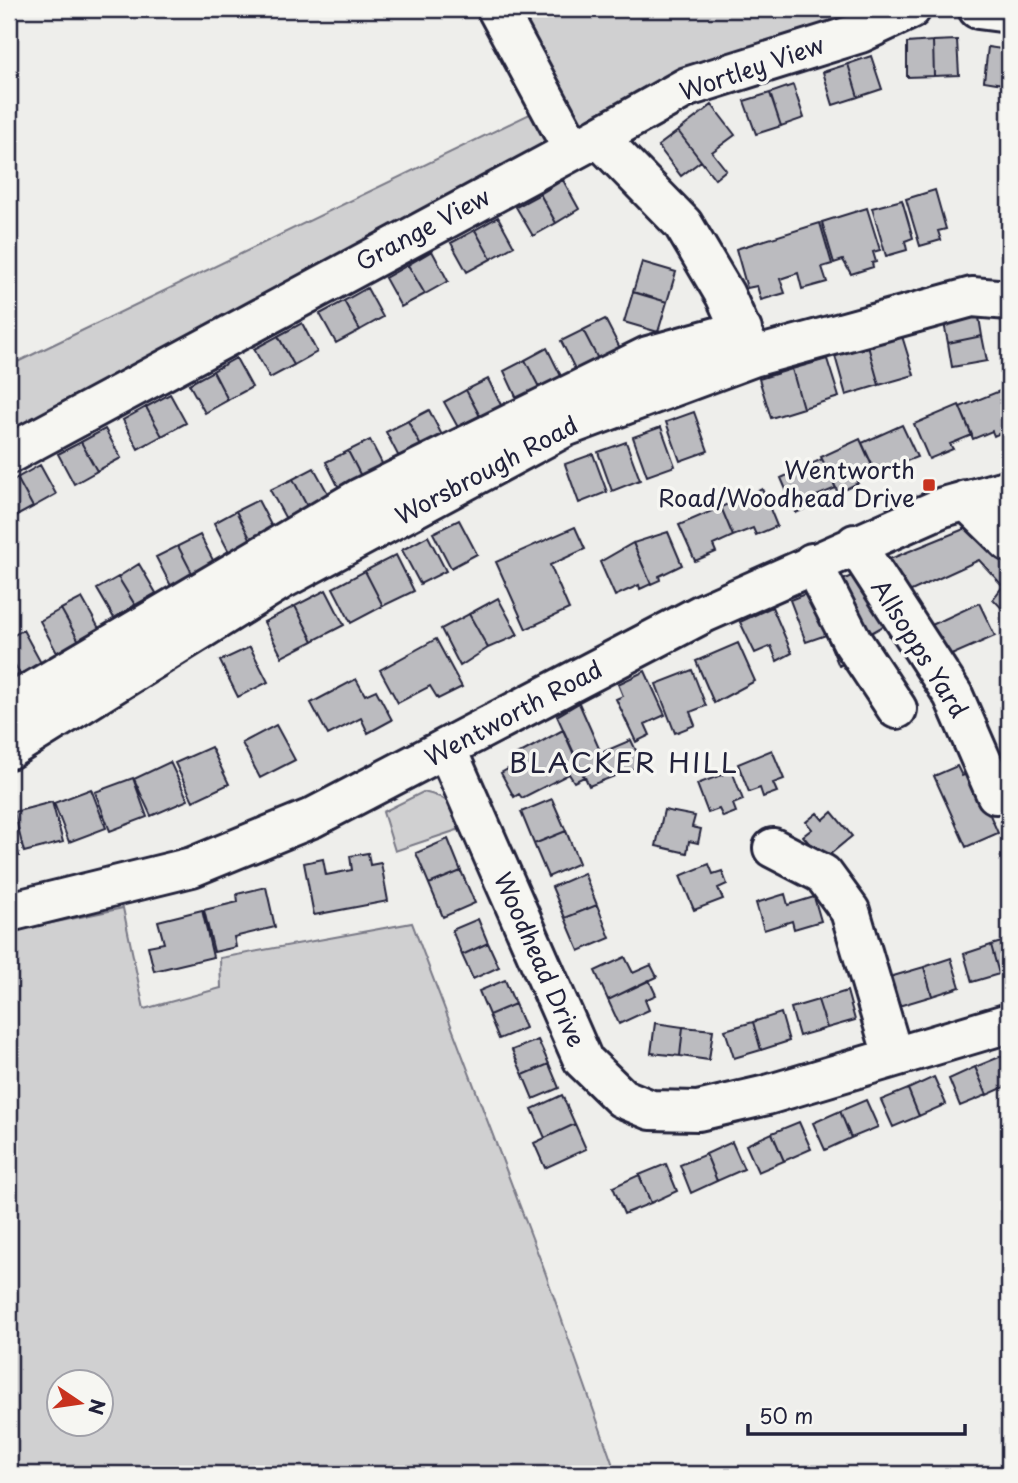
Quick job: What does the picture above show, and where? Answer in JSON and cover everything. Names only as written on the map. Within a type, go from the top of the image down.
[{"type":"street","points":[[497,9],[585,143],[683,224],[748,343]]},
{"type":"street","name":"Wortley View","points":[[585,143],[687,87],[860,33],[911,9]]},
{"type":"street","points":[[978,9],[1009,13]]},
{"type":"street","name":"Grange View","points":[[9,454],[585,143]]},
{"type":"street","name":"Worsbrough Road","points":[[9,705],[360,498],[648,356],[748,343],[972,298],[1009,300]]},
{"type":"street","name":"Worsbrough Road","points":[[9,749],[279,581],[565,427],[748,343]]},
{"type":"street","name":"Wentworth Road","points":[[9,912],[192,867],[312,818],[447,750],[704,613],[855,544],[966,500],[1009,489]]},
{"type":"street","points":[[966,500],[1009,542]]},
{"type":"street","name":"Allsopps Yard","points":[[855,544],[953,695],[996,794]]},
{"type":"street","points":[[812,564],[852,641],[897,709]]},
{"type":"street","name":"Woodhead Drive","points":[[447,750],[583,1060],[622,1098],[651,1110],[698,1111],[767,1095],[1009,1023]]},
{"type":"street","points":[[773,848],[823,874],[850,911],[893,1056]]},
{"type":"shaded area","points":[[508,9],[879,9],[573,130]]},
{"type":"shaded area","points":[[540,109],[553,142],[9,432],[9,366]]},
{"type":"shaded area","points":[[423,792],[438,796],[449,803],[463,828],[395,851],[383,812]]},
{"type":"shaded area","points":[[123,908],[144,1009],[221,988],[220,958],[412,923],[545,1272],[616,1474],[9,1474],[9,932]]},
{"type":"building","points":[[957,40],[959,75],[934,76],[933,41]]},
{"type":"building","points":[[933,41],[934,76],[907,77],[907,43]]},
{"type":"building","points":[[988,47],[1009,50],[1009,85],[984,81]]},
{"type":"building","points":[[871,56],[882,89],[858,97],[848,64]]},
{"type":"building","points":[[848,64],[858,97],[833,105],[823,72]]},
{"type":"building","points":[[793,85],[804,118],[781,126],[770,93]]},
{"type":"building","points":[[770,93],[781,126],[756,134],[744,101]]},
{"type":"building","points":[[712,105],[735,135],[712,152],[726,170],[715,179],[678,131]]},
{"type":"building","points":[[678,131],[701,161],[681,176],[658,146]]},
{"type":"building","points":[[563,180],[579,209],[556,223],[540,194]]},
{"type":"building","points":[[935,190],[946,229],[938,231],[941,240],[920,246],[906,199]]},
{"type":"building","points":[[540,194],[556,223],[533,236],[516,207]]},
{"type":"building","points":[[902,200],[913,238],[905,241],[907,250],[886,256],[872,208]]},
{"type":"building","points":[[867,208],[880,250],[873,252],[876,262],[872,263],[873,267],[851,274],[843,260],[834,263],[822,222]]},
{"type":"building","points":[[498,217],[514,246],[491,259],[475,230]]},
{"type":"building","points":[[820,223],[832,264],[822,267],[827,282],[802,289],[798,273],[780,279],[785,293],[761,300],[757,286],[747,288],[736,249]]},
{"type":"building","points":[[475,230],[491,259],[467,272],[451,243]]},
{"type":"building","points":[[432,251],[448,281],[425,294],[408,265]]},
{"type":"building","points":[[642,262],[676,272],[667,302],[633,292]]},
{"type":"building","points":[[408,265],[425,294],[401,307],[385,278]]},
{"type":"building","points":[[367,288],[383,317],[360,330],[344,301]]},
{"type":"building","points":[[633,292],[667,302],[658,332],[624,322]]},
{"type":"building","points":[[344,301],[360,330],[336,343],[320,314]]},
{"type":"building","points":[[978,311],[982,336],[948,343],[943,318]]},
{"type":"building","points":[[605,319],[620,348],[598,359],[583,330]]},
{"type":"building","points":[[302,323],[317,352],[294,365],[278,336]]},
{"type":"building","points":[[583,330],[598,359],[576,371],[561,341]]},
{"type":"building","points":[[278,336],[294,365],[270,378],[254,349]]},
{"type":"building","points":[[902,336],[914,375],[879,385],[868,346]]},
{"type":"building","points":[[982,336],[987,361],[952,367],[948,343]]},
{"type":"building","points":[[868,346],[879,385],[846,395],[835,356]]},
{"type":"building","points":[[547,348],[562,378],[540,389],[525,360]]},
{"type":"building","points":[[236,358],[252,387],[228,400],[213,371]]},
{"type":"building","points":[[827,359],[839,397],[803,408],[792,369]]},
{"type":"building","points":[[525,360],[540,389],[518,401],[504,371]]},
{"type":"building","points":[[792,369],[803,408],[771,418],[759,379]]},
{"type":"building","points":[[213,371],[228,400],[205,413],[189,384]]},
{"type":"building","points":[[488,379],[503,409],[482,420],[466,390]]},
{"type":"building","points":[[466,390],[482,420],[460,431],[444,402]]},
{"type":"building","points":[[1002,390],[1009,408],[1009,429],[994,436],[992,431],[973,439],[960,407]]},
{"type":"building","points":[[170,394],[186,423],[162,436],[146,407]]},
{"type":"building","points":[[959,405],[972,435],[950,444],[953,449],[929,459],[914,424]]},
{"type":"building","points":[[146,407],[162,436],[138,449],[123,420]]},
{"type":"building","points":[[429,410],[444,439],[423,450],[408,421]]},
{"type":"building","points":[[694,412],[708,451],[680,461],[666,422]]},
{"type":"building","points":[[408,421],[423,450],[401,461],[386,432]]},
{"type":"building","points":[[902,425],[917,457],[876,473],[862,443]]},
{"type":"building","points":[[661,427],[675,466],[647,476],[633,437]]},
{"type":"building","points":[[105,429],[121,458],[97,471],[81,442]]},
{"type":"building","points":[[860,439],[873,468],[855,477],[858,483],[838,493],[821,457]]},
{"type":"building","points":[[370,440],[385,469],[363,480],[348,451]]},
{"type":"building","points":[[81,442],[97,471],[74,484],[58,454]]},
{"type":"building","points":[[626,442],[640,480],[612,491],[598,452]]},
{"type":"building","points":[[348,451],[363,480],[341,492],[326,462]]},
{"type":"building","points":[[593,454],[607,492],[579,503],[565,464]]},
{"type":"building","points":[[822,459],[836,488],[814,497],[817,503],[796,513],[781,478]]},
{"type":"building","points":[[40,465],[56,494],[33,507],[17,478]]},
{"type":"building","points":[[314,468],[330,497],[308,508],[293,479]]},
{"type":"building","points":[[17,478],[33,507],[9,520],[9,483]]},
{"type":"building","points":[[293,479],[308,508],[286,519],[270,490]]},
{"type":"building","points":[[762,489],[777,526],[756,535],[753,528],[733,536],[721,507]]},
{"type":"building","points":[[258,500],[273,529],[251,540],[236,511]]},
{"type":"building","points":[[721,507],[733,536],[713,545],[716,552],[695,561],[679,525]]},
{"type":"building","points":[[236,511],[251,540],[229,552],[214,523]]},
{"type":"building","points":[[459,520],[477,554],[451,568],[433,533]]},
{"type":"building","points":[[575,527],[585,549],[550,565],[569,609],[526,629],[496,562]]},
{"type":"building","points":[[969,527],[1009,564],[1009,616],[993,599],[1003,586],[979,560],[896,598],[875,565]]},
{"type":"building","points":[[668,532],[682,565],[659,576],[660,580],[651,584],[633,543]]},
{"type":"building","points":[[200,535],[215,564],[193,575],[178,546]]},
{"type":"building","points":[[428,536],[446,571],[420,584],[402,550]]},
{"type":"building","points":[[633,543],[651,584],[640,589],[639,585],[615,596],[600,562]]},
{"type":"building","points":[[178,546],[193,575],[171,586],[156,557]]},
{"type":"building","points":[[396,555],[414,591],[383,606],[365,571]]},
{"type":"building","points":[[139,564],[156,593],[135,605],[118,577]]},
{"type":"building","points":[[864,570],[892,621],[862,638],[830,586]]},
{"type":"building","points":[[365,571],[383,606],[351,623],[333,588]]},
{"type":"building","points":[[118,577],[135,605],[114,618],[97,589]]},
{"type":"building","points":[[820,588],[858,656],[839,666],[826,635],[806,642],[790,600]]},
{"type":"building","points":[[326,590],[344,625],[313,641],[295,606]]},
{"type":"building","points":[[82,598],[100,630],[79,641],[61,609]]},
{"type":"building","points":[[498,598],[518,635],[488,648],[469,614]]},
{"type":"building","points":[[979,603],[995,636],[940,660],[921,630]]},
{"type":"building","points":[[295,606],[313,641],[282,657],[264,622]]},
{"type":"building","points":[[772,607],[792,653],[777,661],[771,646],[755,653],[740,622]]},
{"type":"building","points":[[61,609],[79,641],[57,653],[40,621]]},
{"type":"building","points":[[469,614],[488,648],[460,666],[441,629]]},
{"type":"building","points":[[23,630],[41,663],[20,674],[9,654],[9,638]]},
{"type":"building","points":[[436,639],[462,687],[438,699],[430,686],[398,703],[380,670]]},
{"type":"building","points":[[738,643],[755,681],[714,703],[696,661]]},
{"type":"building","points":[[250,647],[268,682],[238,697],[220,661]]},
{"type":"building","points":[[9,654],[20,674],[9,680]]},
{"type":"building","points":[[692,670],[706,706],[690,712],[695,725],[675,733],[656,684]]},
{"type":"building","points":[[645,671],[665,715],[645,724],[650,735],[636,742],[616,699],[623,696],[618,684]]},
{"type":"building","points":[[356,679],[365,695],[376,690],[392,720],[368,733],[361,718],[328,735],[311,703]]},
{"type":"building","points":[[579,703],[601,753],[631,740],[643,765],[589,786],[557,716]]},
{"type":"building","points":[[276,725],[295,760],[260,778],[242,743]]},
{"type":"building","points":[[563,730],[584,777],[574,782],[569,774],[522,798],[519,794],[514,797],[501,773],[513,766],[511,758]]},
{"type":"building","points":[[211,747],[229,784],[193,801],[175,763]]},
{"type":"building","points":[[772,750],[784,779],[773,783],[777,792],[763,797],[760,788],[749,792],[738,764]]},
{"type":"building","points":[[170,762],[188,800],[151,816],[134,779]]},
{"type":"building","points":[[957,766],[962,776],[971,772],[998,833],[966,847],[934,776]]},
{"type":"building","points":[[732,771],[743,800],[733,804],[736,812],[723,817],[719,809],[708,813],[697,784]]},
{"type":"building","points":[[133,778],[147,817],[110,831],[95,792]]},
{"type":"building","points":[[91,789],[106,828],[69,842],[54,803]]},
{"type":"building","points":[[552,799],[566,831],[534,844],[521,812]]},
{"type":"building","points":[[52,802],[63,842],[24,852],[14,812]]},
{"type":"building","points":[[664,810],[695,816],[692,827],[701,829],[698,843],[689,841],[687,853],[656,846]]},
{"type":"building","points":[[832,812],[852,836],[823,860],[803,836],[812,829],[806,822],[817,813],[823,820]]},
{"type":"building","points":[[566,831],[579,863],[548,877],[534,844]]},
{"type":"building","points":[[448,839],[461,871],[429,884],[416,853]]},
{"type":"building","points":[[9,841],[16,841],[19,856],[9,858]]},
{"type":"building","points":[[368,853],[370,865],[381,863],[388,901],[314,915],[304,863],[323,859],[326,875],[352,870],[350,856]]},
{"type":"building","points":[[709,864],[713,874],[722,871],[727,884],[718,888],[723,899],[694,910],[680,876]]},
{"type":"building","points":[[461,871],[475,903],[443,917],[429,884]]},
{"type":"building","points":[[584,873],[597,905],[565,918],[552,887]]},
{"type":"building","points":[[266,887],[275,927],[234,937],[236,947],[214,952],[204,910],[238,902],[237,894]]},
{"type":"building","points":[[785,894],[788,905],[814,897],[821,921],[794,929],[792,921],[764,930],[756,903]]},
{"type":"building","points":[[597,905],[610,938],[579,951],[565,918]]},
{"type":"building","points":[[202,910],[213,957],[154,971],[148,946],[164,943],[158,921]]},
{"type":"building","points":[[478,919],[488,943],[462,955],[452,930]]},
{"type":"building","points":[[1009,940],[1009,971],[999,974],[991,945]]},
{"type":"building","points":[[488,943],[499,967],[473,979],[462,955]]},
{"type":"building","points":[[991,945],[999,974],[972,982],[964,954]]},
{"type":"building","points":[[625,957],[633,973],[651,965],[657,977],[608,1000],[595,971]]},
{"type":"building","points":[[951,958],[960,987],[932,996],[924,967]]},
{"type":"building","points":[[924,967],[932,996],[892,1008],[883,979]]},
{"type":"building","points":[[505,980],[515,1004],[489,1015],[479,991]]},
{"type":"building","points":[[649,980],[656,995],[645,1000],[649,1010],[619,1024],[608,1000]]},
{"type":"building","points":[[847,991],[855,1020],[827,1028],[818,1000]]},
{"type":"building","points":[[818,1000],[827,1028],[799,1036],[791,1008]]},
{"type":"building","points":[[515,1004],[525,1028],[499,1039],[489,1015]]},
{"type":"building","points":[[781,1013],[789,1041],[761,1050],[753,1022]]},
{"type":"building","points":[[753,1022],[761,1050],[734,1058],[725,1030]]},
{"type":"building","points":[[655,1023],[683,1027],[680,1056],[651,1053]]},
{"type":"building","points":[[683,1027],[713,1030],[709,1060],[680,1056]]},
{"type":"building","points":[[538,1040],[549,1064],[523,1075],[512,1050]]},
{"type":"building","points":[[1002,1056],[1009,1074],[1009,1085],[987,1095],[975,1067]]},
{"type":"building","points":[[549,1064],[559,1088],[533,1099],[523,1075]]},
{"type":"building","points":[[975,1067],[987,1095],[960,1106],[949,1079]]},
{"type":"building","points":[[934,1077],[946,1104],[919,1116],[908,1089]]},
{"type":"building","points":[[908,1089],[919,1116],[893,1127],[881,1100]]},
{"type":"building","points":[[562,1095],[575,1124],[545,1138],[532,1109]]},
{"type":"building","points":[[866,1100],[878,1127],[851,1138],[840,1111]]},
{"type":"building","points":[[840,1111],[851,1138],[825,1150],[813,1123]]},
{"type":"building","points":[[799,1122],[811,1149],[784,1161],[772,1133]]},
{"type":"building","points":[[575,1124],[586,1149],[545,1168],[534,1143]]},
{"type":"building","points":[[772,1133],[784,1161],[758,1172],[746,1145]]},
{"type":"building","points":[[732,1142],[744,1169],[717,1181],[706,1154]]},
{"type":"building","points":[[706,1154],[717,1181],[691,1193],[680,1165]]},
{"type":"building","points":[[666,1164],[677,1191],[651,1203],[639,1175]]},
{"type":"building","points":[[639,1175],[651,1203],[624,1214],[613,1187]]},
{"type":"place","name":"Wentworth Road/Woodhead Drive","points":[[929,485]]},
{"type":"district","name":"BLACKER HILL","points":[[624,763]]}]
